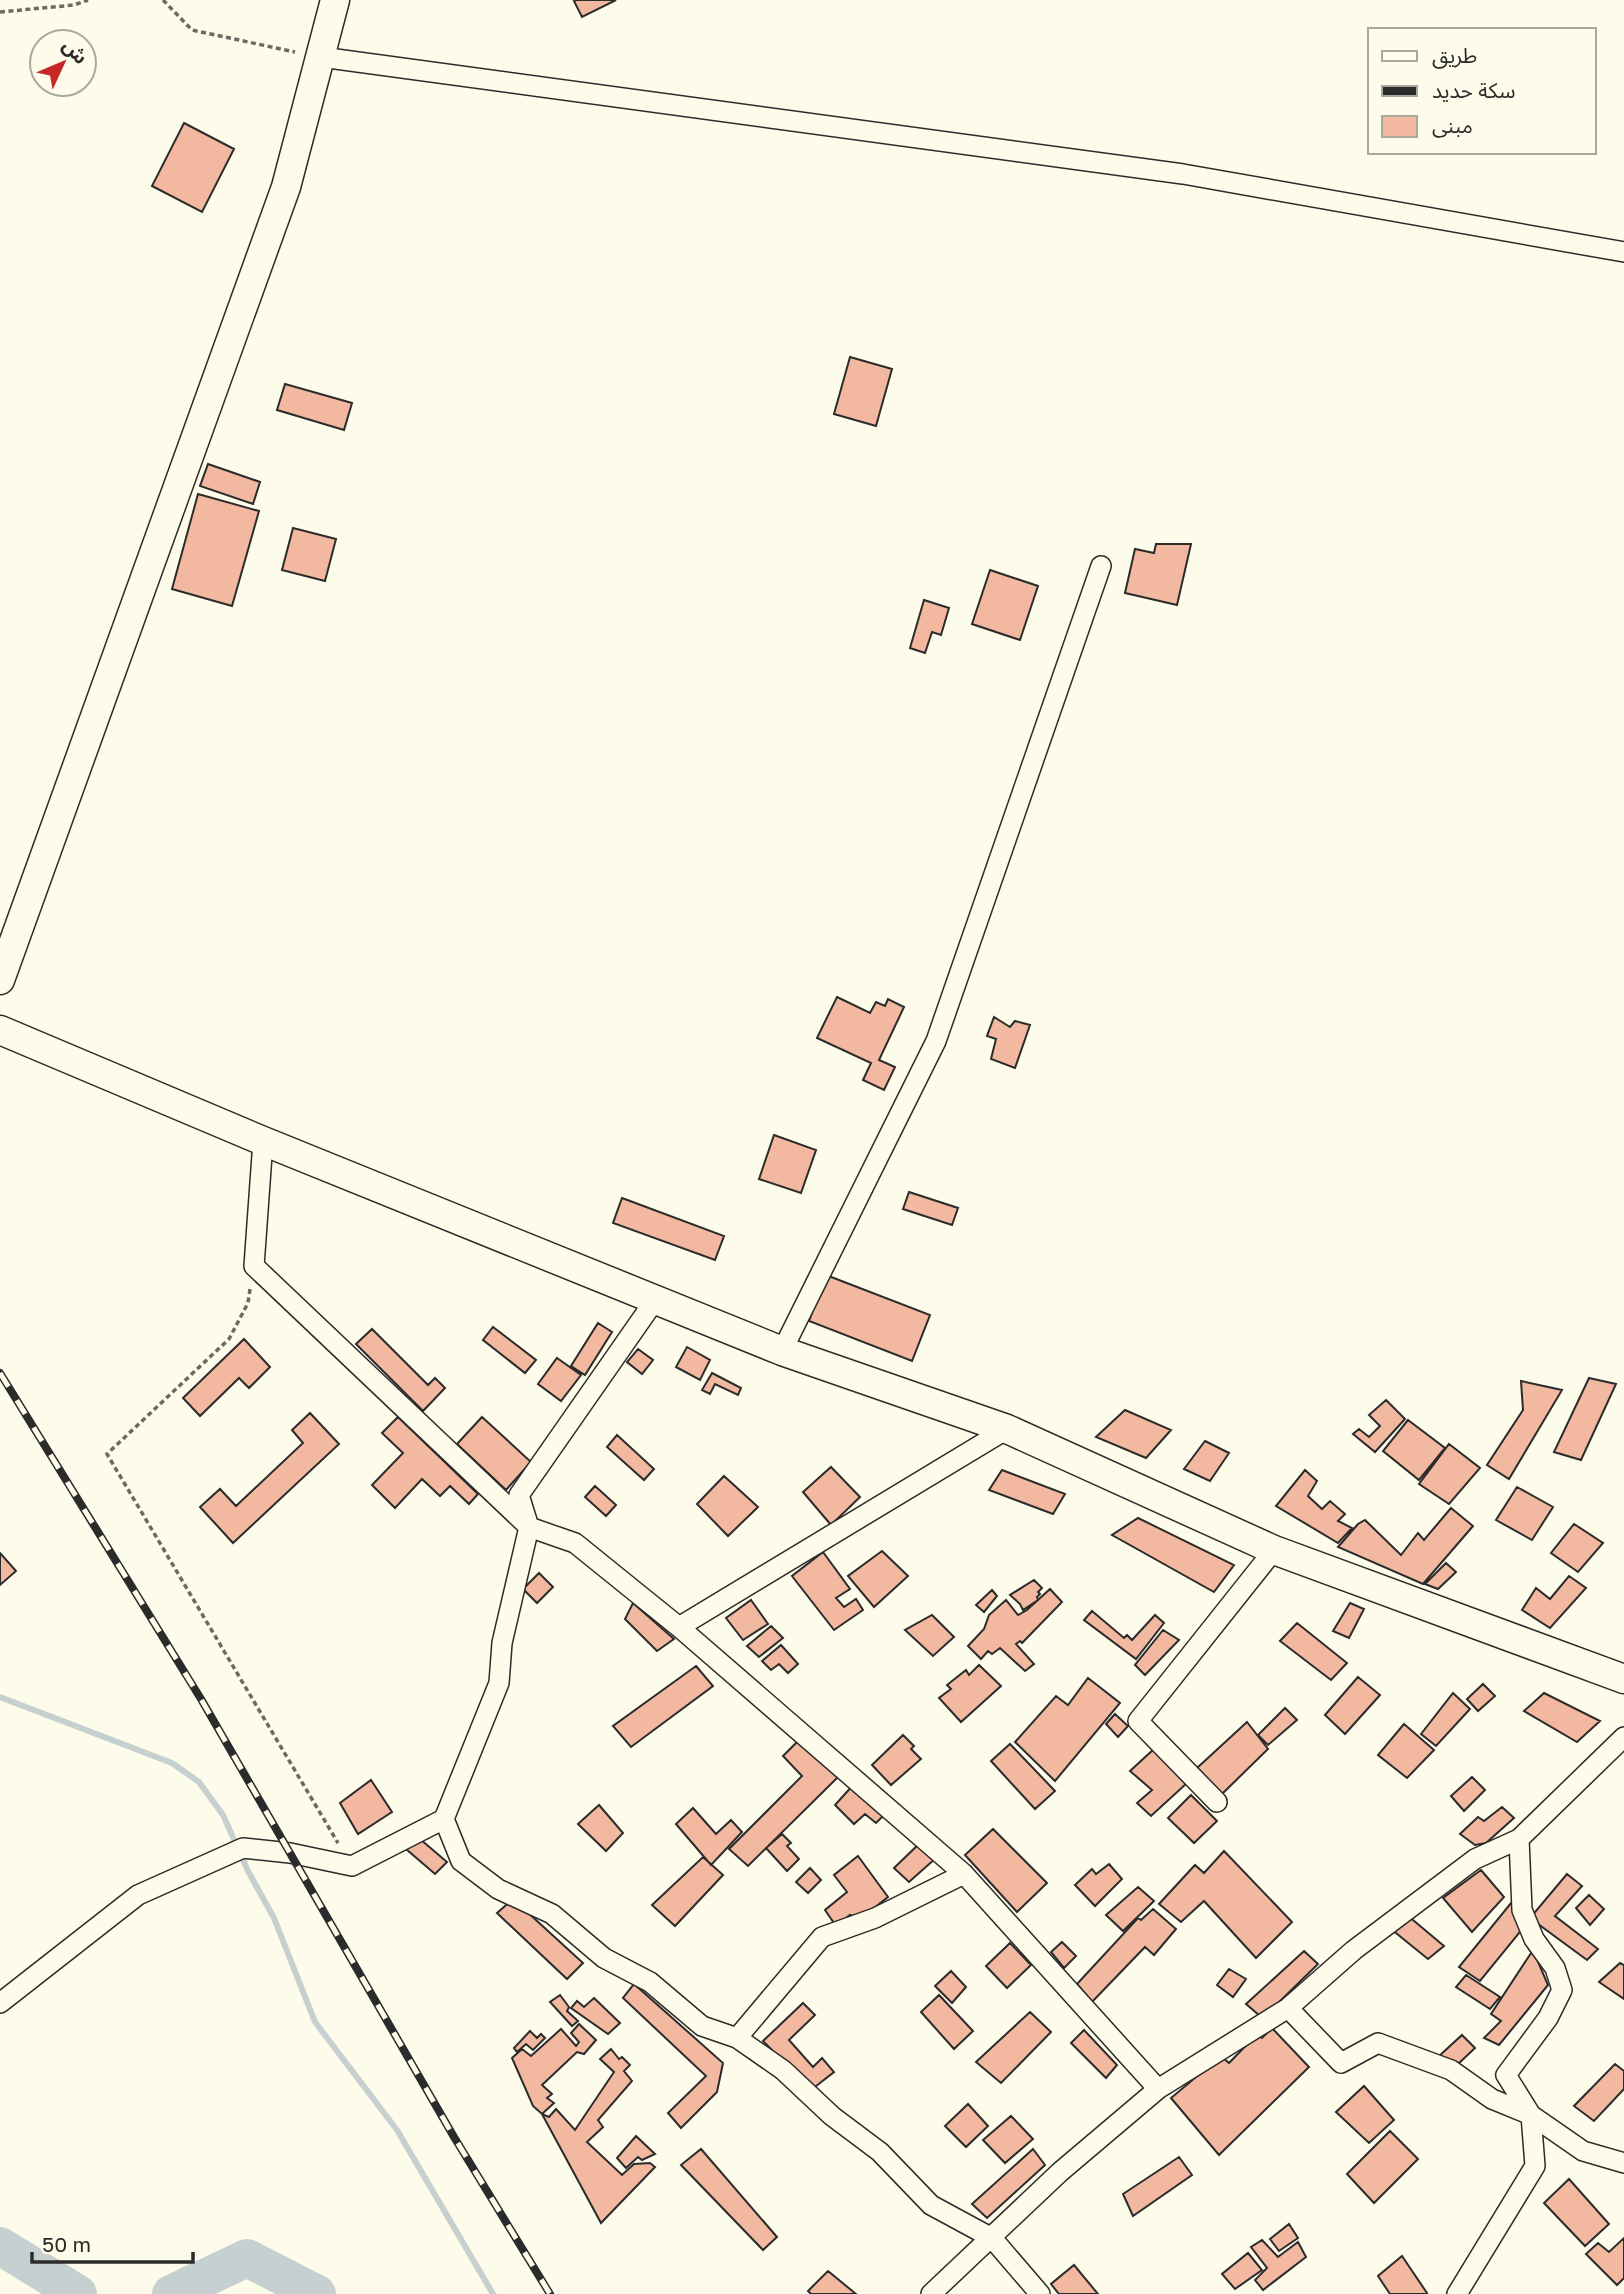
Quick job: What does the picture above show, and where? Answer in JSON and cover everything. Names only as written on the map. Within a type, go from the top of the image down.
[{"type":"main road","points":[[0,980],[286,187],[335,0]]},
{"type":"main road","points":[[0,1030],[263,1141],[782,1351],[1007,1429],[1274,1550],[1624,1679]]},
{"type":"street","points":[[321,57],[1184,174],[1624,253]]},
{"type":"street","points":[[782,1351],[936,1041],[1101,566]]},
{"type":"street","points":[[263,1141],[254,1266],[529,1527],[575,1543],[679,1627],[964,1874],[1158,2089]]},
{"type":"street","points":[[0,2003],[138,1895],[237,1851],[290,1853],[352,1866],[444,1819],[499,1683],[502,1643],[529,1527],[519,1496],[655,1300]]},
{"type":"street","points":[[679,1627],[1007,1429]]},
{"type":"street","points":[[1217,1802],[1138,1721],[1274,1550]]},
{"type":"street","points":[[931,2294],[1060,2172],[1158,2089],[1288,2008],[1354,1950],[1475,1859],[1519,1839],[1624,1737]]},
{"type":"street","points":[[444,1819],[461,1861],[498,1889],[552,1914],[604,1958],[650,1982],[702,2026],[737,2038],[783,2070],[832,2116],[880,2152],[931,2205],[992,2238],[1040,2294]]},
{"type":"street","points":[[1457,2294],[1535,2166],[1531,2115],[1506,2075],[1548,2018],[1562,1990],[1555,1968],[1534,1939],[1522,1910],[1519,1839]]},
{"type":"street","points":[[737,2038],[822,1937],[875,1918],[964,1874]]},
{"type":"street","points":[[1288,2008],[1341,2063],[1378,2043],[1451,2070],[1492,2099],[1531,2115],[1583,2151],[1624,2164]]},
{"type":"path","points":[[0,12],[74,5],[88,0]]},
{"type":"path","points":[[163,0],[192,30],[321,57]]},
{"type":"path","points":[[254,1266],[248,1303],[229,1339],[107,1454],[352,1866]]},
{"type":"building","points":[[616,0],[582,17],[574,1]]},
{"type":"building","points":[[184,123],[234,149],[202,212],[152,186]]},
{"type":"building","points":[[850,357],[892,369],[876,426],[834,414]]},
{"type":"building","points":[[285,384],[352,403],[344,430],[277,410]]},
{"type":"building","points":[[208,464],[260,482],[253,504],[200,486]]},
{"type":"building","points":[[198,494],[259,511],[232,606],[172,589]]},
{"type":"building","points":[[293,528],[336,539],[325,581],[282,570]]},
{"type":"building","points":[[1156,544],[1191,544],[1177,605],[1125,593],[1135,549],[1154,553]]},
{"type":"building","points":[[990,570],[1038,586],[1020,640],[972,624]]},
{"type":"building","points":[[924,600],[949,608],[941,635],[932,632],[925,653],[910,648]]},
{"type":"building","points":[[837,997],[870,1013],[876,1002],[885,1006],[888,999],[904,1007],[879,1060],[895,1067],[884,1090],[863,1080],[871,1063],[817,1038]]},
{"type":"building","points":[[994,1017],[1010,1027],[1015,1021],[1030,1025],[1015,1068],[991,1059],[996,1039],[987,1036]]},
{"type":"building","points":[[774,1135],[816,1150],[801,1193],[759,1179]]},
{"type":"building","points":[[909,1192],[958,1208],[952,1225],[903,1209]]},
{"type":"building","points":[[622,1198],[724,1236],[715,1260],[613,1223]]},
{"type":"building","points":[[826,1275],[930,1315],[912,1361],[809,1321]]},
{"type":"building","points":[[598,1323],[612,1332],[585,1375],[571,1366]]},
{"type":"building","points":[[493,1327],[536,1360],[525,1373],[483,1340]]},
{"type":"building","points":[[372,1329],[428,1385],[435,1378],[445,1388],[423,1411],[356,1344]]},
{"type":"building","points":[[244,1339],[270,1367],[249,1388],[239,1378],[200,1416],[183,1398]]},
{"type":"building","points":[[687,1347],[710,1360],[700,1380],[676,1367]]},
{"type":"building","points":[[638,1349],[653,1360],[642,1374],[627,1362]]},
{"type":"building","points":[[557,1358],[581,1375],[561,1401],[538,1384]]},
{"type":"building","points":[[712,1373],[741,1388],[738,1395],[715,1384],[710,1394],[702,1390]]},
{"type":"building","points":[[1589,1378],[1616,1384],[1581,1460],[1554,1452]]},
{"type":"building","points":[[1521,1381],[1562,1390],[1509,1479],[1487,1465],[1523,1410]]},
{"type":"building","points":[[1386,1400],[1405,1419],[1375,1452],[1353,1434],[1359,1429],[1369,1437],[1380,1426],[1369,1415]]},
{"type":"building","points":[[1125,1410],[1171,1430],[1146,1458],[1096,1437]]},
{"type":"building","points":[[310,1413],[339,1444],[233,1543],[200,1507],[220,1489],[236,1506],[303,1443],[292,1430]]},
{"type":"building","points":[[398,1417],[478,1494],[469,1504],[450,1486],[440,1496],[422,1479],[395,1508],[372,1485],[403,1453],[382,1433]]},
{"type":"building","points":[[482,1417],[531,1462],[506,1490],[457,1444]]},
{"type":"building","points":[[1408,1420],[1445,1448],[1419,1480],[1383,1451]]},
{"type":"building","points":[[617,1435],[654,1469],[644,1480],[607,1447]]},
{"type":"building","points":[[1205,1441],[1229,1453],[1210,1481],[1184,1469]]},
{"type":"building","points":[[1449,1444],[1480,1468],[1449,1504],[1419,1484]]},
{"type":"building","points":[[831,1467],[860,1497],[831,1525],[803,1492]]},
{"type":"building","points":[[1002,1470],[1065,1494],[1053,1514],[989,1490]]},
{"type":"building","points":[[1305,1470],[1317,1481],[1308,1496],[1322,1509],[1330,1501],[1345,1514],[1338,1521],[1352,1528],[1338,1543],[1276,1506]]},
{"type":"building","points":[[724,1476],[758,1507],[728,1536],[697,1504]]},
{"type":"building","points":[[595,1486],[616,1505],[606,1516],[585,1497]]},
{"type":"building","points":[[1517,1487],[1553,1507],[1532,1540],[1496,1520]]},
{"type":"building","points":[[1451,1508],[1473,1526],[1423,1584],[1338,1547],[1358,1524],[1365,1520],[1401,1555],[1418,1533],[1424,1540]]},
{"type":"building","points":[[1138,1518],[1234,1565],[1214,1592],[1112,1535]]},
{"type":"building","points":[[1574,1524],[1603,1543],[1578,1572],[1551,1553]]},
{"type":"building","points":[[882,1551],[908,1576],[874,1607],[848,1576]]},
{"type":"building","points":[[823,1552],[850,1589],[836,1598],[844,1607],[856,1599],[863,1610],[834,1630],[792,1576]]},
{"type":"building","points":[[0,1553],[16,1571],[0,1585]]},
{"type":"building","points":[[1446,1563],[1456,1572],[1438,1589],[1425,1584]]},
{"type":"building","points":[[539,1573],[553,1587],[537,1603],[523,1589]]},
{"type":"building","points":[[1569,1576],[1586,1588],[1550,1628],[1522,1610],[1536,1588],[1550,1599]]},
{"type":"building","points":[[1034,1580],[1042,1588],[1038,1592],[1038,1600],[1023,1610],[1010,1595]]},
{"type":"building","points":[[1050,1589],[1062,1602],[1022,1643],[1020,1641],[1016,1644],[1034,1664],[1025,1671],[1000,1648],[992,1654],[988,1651],[981,1659],[968,1646],[984,1629],[989,1615],[1006,1600],[1018,1615]]},
{"type":"building","points":[[992,1590],[997,1596],[984,1612],[976,1605]]},
{"type":"building","points":[[751,1600],[768,1624],[743,1640],[726,1618]]},
{"type":"building","points":[[633,1603],[674,1639],[657,1651],[625,1619]]},
{"type":"building","points":[[1350,1603],[1364,1609],[1349,1638],[1333,1631]]},
{"type":"building","points":[[1092,1611],[1124,1638],[1127,1635],[1132,1640],[1155,1615],[1164,1623],[1136,1659],[1084,1620]]},
{"type":"building","points":[[932,1615],[954,1637],[933,1656],[905,1630]]},
{"type":"building","points":[[1297,1623],[1347,1663],[1331,1680],[1280,1641]]},
{"type":"building","points":[[771,1626],[783,1638],[759,1657],[747,1646]]},
{"type":"building","points":[[1163,1630],[1179,1640],[1145,1675],[1135,1665]]},
{"type":"building","points":[[781,1645],[798,1664],[788,1673],[779,1664],[771,1670],[762,1661]]},
{"type":"building","points":[[979,1665],[1001,1686],[961,1722],[939,1698],[951,1689],[947,1685],[966,1670],[969,1675]]},
{"type":"building","points":[[696,1666],[713,1686],[631,1747],[613,1726]]},
{"type":"building","points":[[1358,1677],[1380,1695],[1345,1734],[1325,1715]]},
{"type":"building","points":[[1088,1678],[1120,1703],[1055,1781],[1015,1742],[1056,1696],[1068,1705]]},
{"type":"building","points":[[1483,1684],[1495,1696],[1478,1711],[1467,1699]]},
{"type":"building","points":[[1453,1693],[1470,1709],[1436,1746],[1421,1734]]},
{"type":"building","points":[[1544,1693],[1600,1721],[1577,1742],[1524,1711]]},
{"type":"building","points":[[1285,1708],[1297,1720],[1268,1745],[1258,1735]]},
{"type":"building","points":[[1115,1714],[1128,1726],[1118,1737],[1106,1724]]},
{"type":"building","points":[[1247,1722],[1268,1749],[1222,1794],[1197,1768]]},
{"type":"building","points":[[1404,1724],[1434,1750],[1407,1778],[1378,1755]]},
{"type":"building","points":[[903,1735],[914,1746],[911,1749],[921,1759],[891,1785],[872,1765]]},
{"type":"building","points":[[799,1740],[838,1777],[748,1866],[729,1849],[802,1776],[783,1756]]},
{"type":"building","points":[[1010,1744],[1055,1791],[1035,1809],[991,1761]]},
{"type":"building","points":[[1154,1749],[1187,1783],[1151,1816],[1137,1803],[1152,1790],[1130,1771]]},
{"type":"building","points":[[1472,1777],[1485,1790],[1464,1811],[1451,1796]]},
{"type":"building","points":[[371,1780],[392,1812],[358,1834],[340,1803]]},
{"type":"building","points":[[854,1784],[886,1813],[876,1823],[865,1814],[854,1824],[835,1805]]},
{"type":"building","points":[[1191,1795],[1217,1821],[1194,1843],[1168,1818]]},
{"type":"building","points":[[599,1805],[623,1833],[606,1851],[578,1824]]},
{"type":"building","points":[[1502,1807],[1514,1818],[1486,1843],[1475,1845],[1460,1834],[1478,1817],[1484,1821]]},
{"type":"building","points":[[693,1808],[716,1834],[731,1820],[742,1832],[711,1865],[676,1824]]},
{"type":"building","points":[[993,1829],[1047,1883],[1017,1912],[965,1855]]},
{"type":"building","points":[[782,1834],[791,1843],[787,1846],[799,1859],[787,1871],[766,1848]]},
{"type":"building","points":[[420,1839],[447,1862],[435,1874],[406,1849]]},
{"type":"building","points":[[920,1843],[936,1858],[909,1882],[894,1868]]},
{"type":"building","points":[[1224,1851],[1292,1922],[1256,1958],[1204,1901],[1181,1922],[1159,1904],[1195,1865],[1204,1873]]},
{"type":"building","points":[[858,1856],[888,1897],[860,1919],[850,1915],[836,1926],[825,1910],[847,1892],[834,1875]]},
{"type":"building","points":[[703,1857],[723,1875],[675,1926],[652,1905]]},
{"type":"building","points":[[1109,1864],[1122,1879],[1095,1906],[1075,1885],[1092,1869],[1096,1874]]},
{"type":"building","points":[[810,1868],[821,1880],[808,1893],[796,1882]]},
{"type":"building","points":[[1481,1870],[1504,1897],[1472,1932],[1443,1898]]},
{"type":"building","points":[[1567,1874],[1582,1886],[1555,1916],[1598,1949],[1587,1960],[1530,1918]]},
{"type":"building","points":[[1138,1887],[1154,1901],[1123,1931],[1106,1915]]},
{"type":"building","points":[[1589,1895],[1604,1909],[1590,1925],[1576,1908]]},
{"type":"building","points":[[513,1899],[583,1963],[567,1979],[497,1913]]},
{"type":"building","points":[[1511,1903],[1524,1927],[1480,1981],[1459,1967]]},
{"type":"building","points":[[1153,1909],[1176,1929],[1154,1955],[1145,1947],[1092,2002],[1077,1984],[1138,1918],[1141,1920]]},
{"type":"building","points":[[1407,1915],[1444,1946],[1428,1959],[1391,1929]]},
{"type":"building","points":[[1062,1942],[1076,1956],[1064,1968],[1051,1952]]},
{"type":"building","points":[[1010,1943],[1031,1965],[1007,1988],[986,1966]]},
{"type":"building","points":[[1533,1950],[1548,1985],[1499,2045],[1484,2038],[1501,2021],[1491,2014]]},
{"type":"building","points":[[1304,1951],[1318,1964],[1273,2008],[1260,2016],[1246,2004]]},
{"type":"building","points":[[1620,1963],[1624,1965],[1624,1999],[1599,1982]]},
{"type":"building","points":[[1229,1969],[1246,1979],[1233,1997],[1217,1985]]},
{"type":"building","points":[[951,1971],[966,1987],[952,2003],[935,1986]]},
{"type":"building","points":[[1466,1975],[1500,1997],[1490,2009],[1456,1987]]},
{"type":"building","points":[[634,1984],[723,2063],[717,2092],[681,2128],[668,2113],[706,2076],[623,1998]]},
{"type":"building","points":[[560,1995],[569,2007],[567,2011],[578,2021],[572,2026],[550,2002]]},
{"type":"building","points":[[939,1995],[973,2031],[954,2049],[921,2012]]},
{"type":"building","points":[[594,1998],[620,2023],[608,2034],[571,2008],[577,2001],[584,2007]]},
{"type":"building","points":[[803,2003],[815,2015],[789,2040],[813,2067],[822,2058],[834,2072],[811,2090],[763,2041]]},
{"type":"building","points":[[1030,2012],[1051,2032],[1001,2083],[976,2062]]},
{"type":"building","points":[[579,2024],[596,2040],[584,2054],[577,2052],[542,2085],[552,2094],[547,2098],[554,2103],[542,2114],[533,2106],[512,2058],[522,2049],[531,2056],[561,2029],[576,2046],[579,2042],[571,2033]]},
{"type":"building","points":[[1272,2028],[1309,2067],[1219,2155],[1171,2098],[1221,2056],[1229,2063],[1257,2034],[1262,2038]]},
{"type":"building","points":[[1084,2030],[1117,2065],[1106,2078],[1071,2043]]},
{"type":"building","points":[[530,2031],[537,2038],[541,2034],[545,2038],[533,2050],[526,2044],[517,2052],[514,2048]]},
{"type":"building","points":[[1462,2035],[1475,2048],[1456,2066],[1438,2057]]},
{"type":"building","points":[[611,2049],[619,2059],[622,2057],[630,2065],[624,2071],[632,2081],[598,2120],[603,2127],[587,2142],[622,2175],[634,2164],[650,2163],[655,2167],[601,2223],[542,2114],[549,2117],[556,2109],[575,2130],[614,2072],[600,2059]]},
{"type":"building","points":[[1615,2064],[1624,2071],[1624,2089],[1594,2121],[1574,2106]]},
{"type":"building","points":[[1364,2086],[1394,2120],[1369,2143],[1336,2112]]},
{"type":"building","points":[[968,2104],[988,2126],[966,2147],[945,2126]]},
{"type":"building","points":[[1011,2116],[1033,2139],[1005,2163],[983,2140]]},
{"type":"building","points":[[1390,2131],[1418,2159],[1374,2203],[1347,2174]]},
{"type":"building","points":[[636,2136],[655,2154],[642,2160],[638,2157],[626,2168],[617,2158]]},
{"type":"building","points":[[701,2149],[777,2237],[763,2250],[681,2165]]},
{"type":"building","points":[[1033,2149],[1045,2165],[987,2218],[972,2204]]},
{"type":"building","points":[[1179,2157],[1192,2175],[1133,2216],[1123,2194]]},
{"type":"building","points":[[1569,2179],[1609,2224],[1585,2246],[1544,2203]]},
{"type":"building","points":[[1289,2224],[1298,2238],[1279,2251],[1270,2239]]},
{"type":"building","points":[[1624,2238],[1624,2278],[1617,2285],[1586,2254],[1598,2243],[1609,2252]]},
{"type":"building","points":[[1262,2240],[1278,2257],[1298,2242],[1306,2257],[1263,2290],[1255,2280],[1267,2268],[1251,2247]]},
{"type":"building","points":[[1248,2253],[1262,2270],[1235,2289],[1222,2274]]},
{"type":"building","points":[[1402,2256],[1427,2293],[1390,2294],[1378,2276]]},
{"type":"building","points":[[1074,2265],[1098,2294],[1059,2294],[1051,2284]]},
{"type":"building","points":[[828,2271],[856,2294],[811,2294],[808,2291]]},
{"type":"waterway","points":[[0,1697],[172,1763],[199,1782],[223,1815],[248,1871],[274,1918],[315,2022],[397,2130],[493,2294]]},
{"type":"waterway","points":[[0,2246],[78,2294]]},
{"type":"waterway","points":[[171,2294],[247,2258],[317,2294]]},
{"type":"railway","points":[[0,1373],[201,1699],[454,2137],[550,2294]]}]
